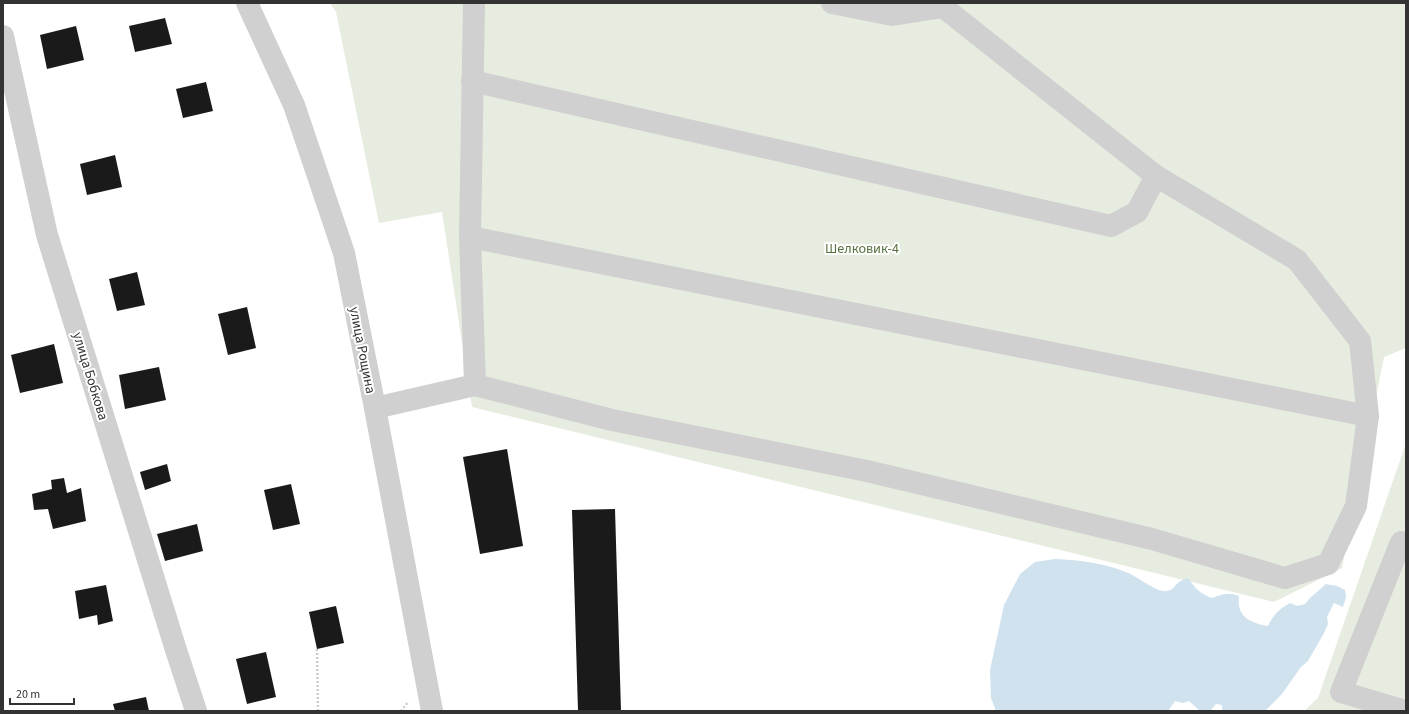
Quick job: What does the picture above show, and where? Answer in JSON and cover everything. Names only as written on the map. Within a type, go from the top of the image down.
[{"type":"street","name":"улица Рощина","points":[[247,3],[294,104],[344,253],[432,711]]},
{"type":"street","points":[[474,3],[470,237],[475,385]]},
{"type":"street","points":[[375,408],[475,385],[612,420],[867,471],[1152,539],[1285,578],[1328,564],[1356,506],[1368,416],[1360,340],[1297,260],[1156,176],[939,5],[892,15],[832,3]]},
{"type":"street","name":"улица Бобкова","points":[[3,36],[47,235],[196,711]]},
{"type":"street","points":[[472,81],[1111,226],[1137,212],[1156,176]]},
{"type":"street","points":[[470,237],[1368,416]]},
{"type":"street","points":[[1401,542],[1341,692],[1406,711]]},
{"type":"path","points":[[317,649],[318,711]]},
{"type":"green space","name":"Шелковик-4","points":[[330,3],[1406,3],[1406,348],[1384,357],[1342,568],[1274,602],[472,407],[442,212],[379,223],[336,12]]},
{"type":"green space","points":[[1406,443],[1406,711],[1304,711],[1318,698]]},
{"type":"water","points":[[1055,559],[1101,564],[1128,573],[1156,589],[1164,591],[1171,590],[1179,582],[1188,578],[1204,595],[1212,598],[1226,594],[1239,596],[1240,609],[1242,613],[1255,623],[1268,626],[1274,615],[1282,608],[1290,603],[1297,606],[1305,604],[1326,584],[1337,586],[1345,590],[1346,597],[1343,607],[1334,603],[1327,617],[1328,624],[1324,633],[1308,661],[1301,667],[1282,694],[1265,711],[1222,711],[1222,705],[1216,704],[1210,711],[1200,711],[1189,701],[1183,703],[1175,701],[1168,711],[996,711],[991,698],[990,670],[1004,605],[1020,574],[1035,562]]},
{"type":"building","points":[[165,18],[172,44],[135,52],[129,26]]},
{"type":"building","points":[[76,26],[84,60],[47,69],[40,35]]},
{"type":"building","points":[[206,82],[213,111],[183,118],[176,89]]},
{"type":"building","points":[[115,155],[122,187],[87,195],[80,164]]},
{"type":"building","points":[[137,272],[145,305],[117,311],[109,279]]},
{"type":"building","points":[[247,307],[256,348],[228,355],[218,314]]},
{"type":"building","points":[[54,344],[63,383],[20,393],[11,355]]},
{"type":"building","points":[[159,367],[166,400],[125,409],[119,375]]},
{"type":"building","points":[[507,449],[523,546],[480,554],[463,457]]},
{"type":"building","points":[[167,464],[171,481],[145,490],[140,472]]},
{"type":"building","points":[[64,478],[67,493],[81,488],[86,521],[53,529],[48,509],[34,510],[32,494],[52,489],[51,480]]},
{"type":"building","points":[[291,484],[300,524],[273,530],[264,490]]},
{"type":"building","points":[[615,509],[621,711],[578,711],[572,510]]},
{"type":"building","points":[[197,524],[203,551],[165,561],[157,534]]},
{"type":"building","points":[[106,585],[113,621],[98,625],[97,615],[79,619],[75,591]]},
{"type":"building","points":[[336,606],[344,643],[317,649],[309,612]]},
{"type":"building","points":[[266,652],[276,697],[247,704],[236,659]]},
{"type":"building","points":[[146,697],[149,711],[115,711],[113,704]]}]
